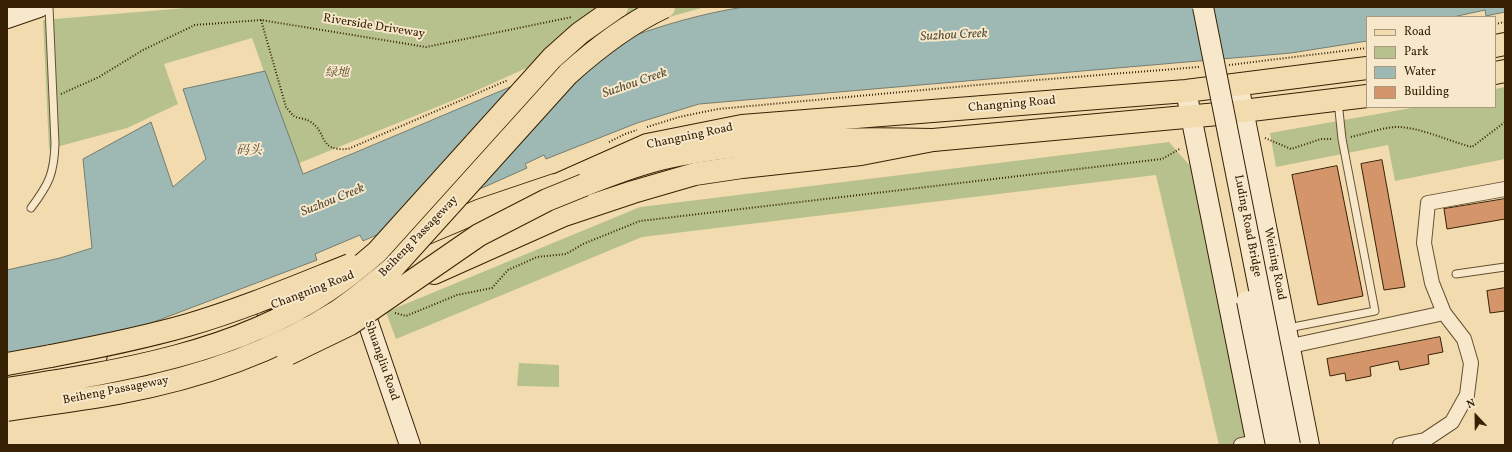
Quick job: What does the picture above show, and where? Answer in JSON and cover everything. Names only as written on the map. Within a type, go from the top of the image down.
[{"type":"main road","points":[[7,18],[39,7]]},
{"type":"main road","name":"Beiheng Passageway","points":[[7,389],[152,363],[232,338],[272,321],[326,292],[352,274],[377,252],[552,58],[580,33],[617,7]]},
{"type":"main road","name":"Beiheng Passageway","points":[[7,410],[117,393],[158,384],[205,371],[281,342],[338,310],[365,291],[393,268],[568,74],[594,50],[623,29],[664,7]]},
{"type":"main road","name":"Luding Road Bridge","points":[[1189,7],[1276,445]]},
{"type":"main road","name":"Luding Road Bridge","points":[[1203,7],[1290,445]]},
{"type":"main road","name":"Changning Road","points":[[7,385],[100,367],[180,342],[351,277],[647,145],[742,126],[1186,91],[1366,68]]},
{"type":"main road","name":"Weining Road","points":[[1238,84],[1310,445]]},
{"type":"main road","points":[[1186,91],[1252,444]]},
{"type":"main road","points":[[7,415],[106,394],[187,368],[362,305],[564,215],[633,192],[695,174],[742,167],[861,154],[933,140],[1244,111],[1366,96]]},
{"type":"main road","points":[[7,419],[161,394],[209,382],[251,368],[320,340],[350,324],[479,235],[547,200],[619,171],[663,158],[710,149],[769,143],[840,139],[933,140]]},
{"type":"main road","points":[[7,364],[100,347],[188,325],[274,295],[389,250],[481,210],[555,185]]},
{"type":"main road","name":"Shuangliu Road","points":[[351,277],[410,445]]},
{"type":"main road","points":[[7,378],[149,356],[272,321]]},
{"type":"main road","points":[[7,419],[158,384]]},
{"type":"street","points":[[1400,445],[1425,440],[1452,422],[1467,395],[1471,363],[1464,339],[1444,313],[1432,283],[1424,243],[1428,203],[1505,190]]},
{"type":"street","points":[[1289,337],[1444,313]]},
{"type":"lane","points":[[31,208],[47,186],[54,164],[55,144],[49,7]]},
{"type":"lane","points":[[1289,337],[1375,311],[1342,139],[1337,99]]},
{"type":"lane","points":[[1456,274],[1505,267]]},
{"type":"path","name":"Riverside Driveway","points":[[52,97],[99,78],[143,50],[195,25],[261,20],[426,47],[576,16]]},
{"type":"path","points":[[565,24],[569,18]]},
{"type":"path","points":[[261,20],[286,107],[294,116],[309,120],[316,126],[328,146],[334,150],[348,149],[504,83],[513,76]]},
{"type":"path","points":[[1260,136],[1291,149],[1321,139],[1342,139],[1399,127],[1431,134],[1449,142],[1472,148],[1505,122]]},
{"type":"path","points":[[393,312],[406,316],[457,295],[492,288],[508,270],[537,257],[566,254],[583,244],[640,221],[1162,159],[1185,146]]},
{"type":"green space","name":"绿地","points":[[197,7],[705,7],[591,39],[471,93],[297,164],[252,38],[164,64],[178,104],[127,128],[49,149],[43,20]]},
{"type":"green space","points":[[1505,87],[1505,159],[1395,181],[1388,145],[1276,167],[1270,133],[1411,108],[1496,108],[1496,89]]},
{"type":"green space","points":[[1169,142],[1192,168],[1249,445],[1219,445],[1156,175],[642,237],[396,339],[386,312],[640,207]]},
{"type":"green space","points":[[519,363],[559,365],[559,387],[517,386]]},
{"type":"water","points":[[744,7],[1505,7],[1505,12],[1486,16],[1485,10],[1458,16],[1366,16],[1366,41],[1291,53],[699,104],[637,123],[546,159],[544,155],[525,164],[527,168],[363,241],[360,235],[315,254],[317,260],[101,342],[7,356],[7,270],[60,258],[92,248],[83,159],[151,122],[173,187],[206,159],[183,89],[265,71],[303,174],[624,39],[683,20]]},
{"type":"building","points":[[1382,160],[1405,287],[1384,290],[1361,164]]},
{"type":"building","points":[[1337,166],[1363,296],[1318,305],[1292,175]]},
{"type":"building","points":[[1505,199],[1505,219],[1447,229],[1444,209]]},
{"type":"building","points":[[1505,288],[1505,311],[1490,313],[1487,291]]},
{"type":"building","points":[[1440,337],[1443,352],[1428,355],[1429,364],[1400,370],[1398,361],[1370,367],[1371,376],[1346,381],[1345,373],[1330,376],[1327,359]]},
{"type":"water label","name":"Suzhou Creek","points":[[954,36]]},
{"type":"water label","name":"Suzhou Creek","points":[[635,84]]},
{"type":"water label","name":"码头","points":[[249,152]]},
{"type":"water label","name":"Suzhou Creek","points":[[333,201]]}]
